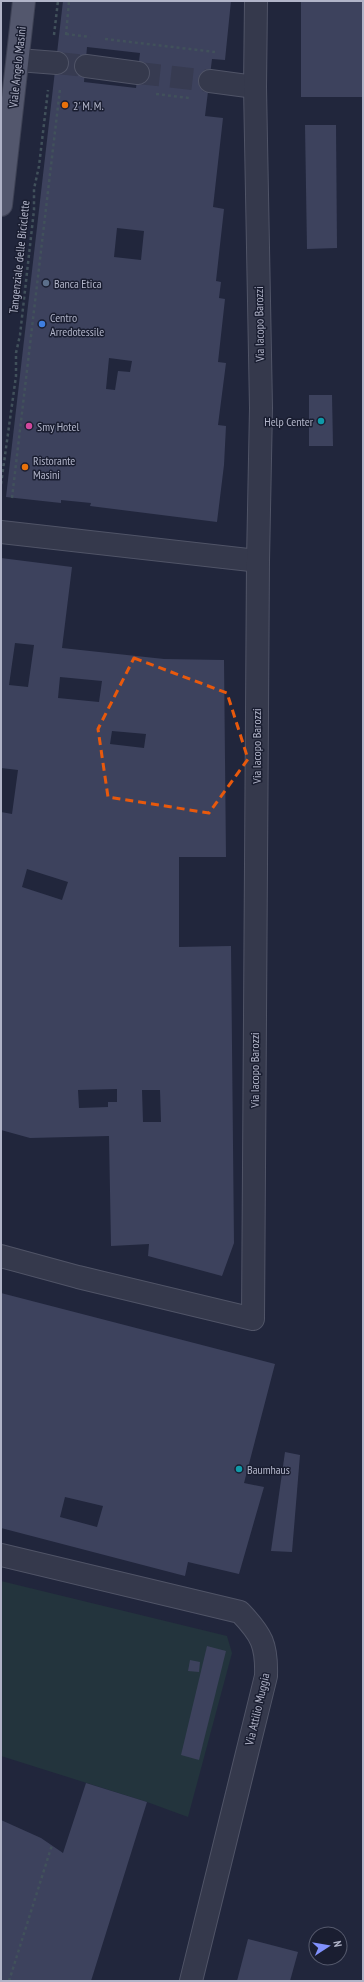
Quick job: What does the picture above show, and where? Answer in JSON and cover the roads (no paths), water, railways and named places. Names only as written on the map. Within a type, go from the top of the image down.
[{"type":"main road","name":"Viale Angelo Masini","points":[[1,205],[24,1]]},
{"type":"street","name":"Via Iacopo Barozzi","points":[[1,1256],[78,1277],[252,1319],[258,561],[261,408],[255,87],[256,1]]},
{"type":"street","points":[[18,60],[55,52]]},
{"type":"street","points":[[86,66],[138,73]]},
{"type":"street","points":[[210,81],[255,87]]},
{"type":"street","points":[[1,532],[258,561]]},
{"type":"street","name":"Via Attilio Muggia","points":[[1,1555],[240,1612],[253,1626],[263,1642],[267,1659],[266,1676],[190,1981]]},
{"type":"tunnel","points":[[57,63],[86,66]]},
{"type":"tunnel","points":[[138,73],[210,81]]},
{"type":"place","name":"2' M. M.","points":[[65,105]]},
{"type":"place","name":"Banca Etica","points":[[46,283]]},
{"type":"place","name":"Centro Arredotessile","points":[[42,324]]},
{"type":"place","name":"Help Center","points":[[321,421]]},
{"type":"place","name":"Smy Hotel","points":[[29,426]]},
{"type":"place","name":"Ristorante Masini","points":[[25,467]]},
{"type":"place","name":"Baumhaus","points":[[239,1469]]}]
